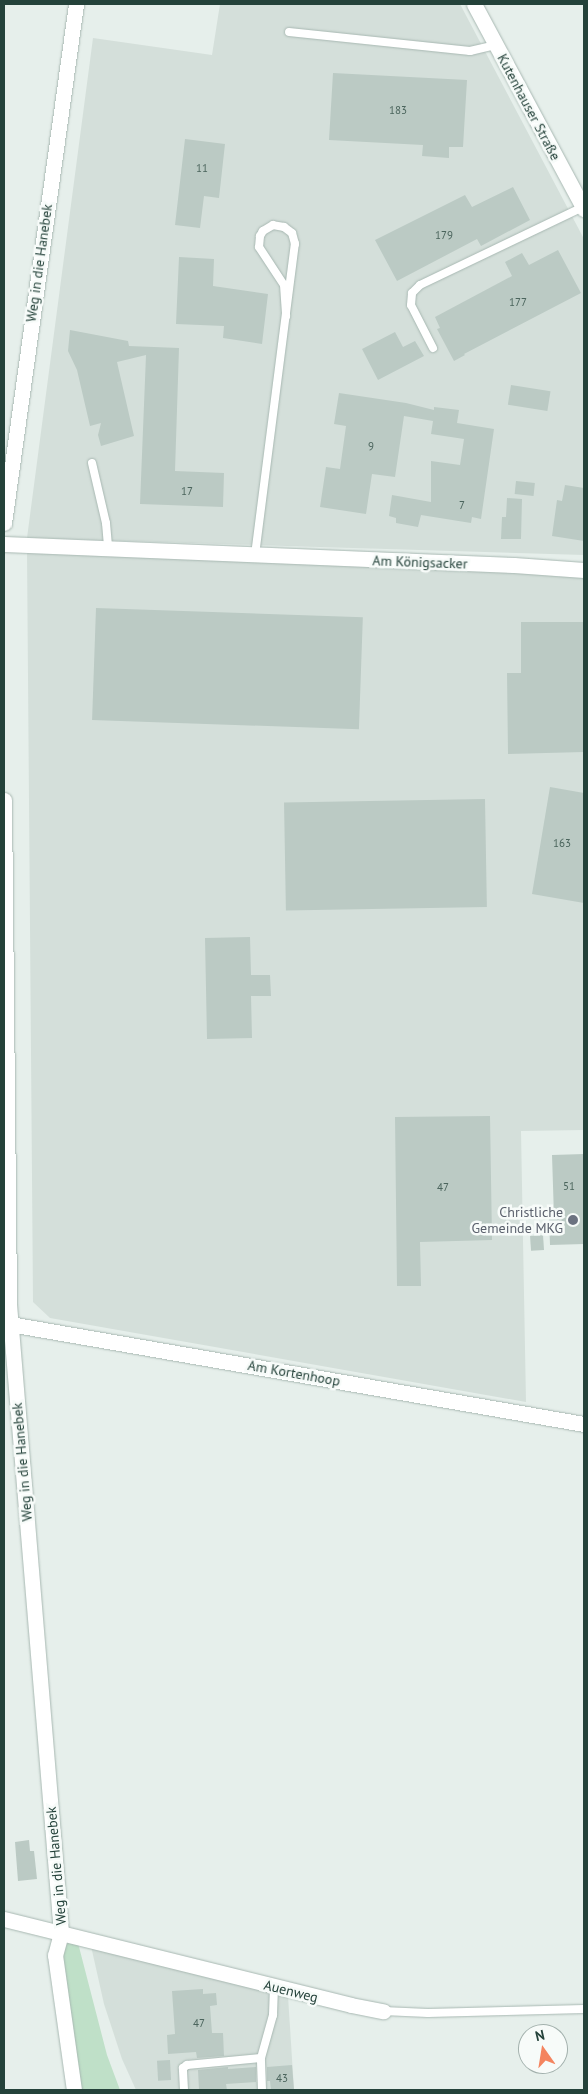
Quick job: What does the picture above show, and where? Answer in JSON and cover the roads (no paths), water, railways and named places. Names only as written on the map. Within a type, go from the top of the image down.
[{"type":"street","name":"Weg in die Hanebek","points":[[4,523],[76,4]]},
{"type":"street","name":"Kutenhauser Straße","points":[[474,4],[584,208]]},
{"type":"street","name":"Am Königsacker","points":[[4,544],[584,570]]},
{"type":"street","name":"Weg in die Hanebek","points":[[4,800],[7,1324],[61,1933],[55,1955],[74,2090]]},
{"type":"street","name":"Am Kortenhoop","points":[[7,1324],[584,1424]]},
{"type":"street","name":"Auenweg","points":[[4,1919],[274,1987],[351,2005],[383,2010]]},
{"type":"lane","points":[[289,32],[470,51],[496,46]]},
{"type":"lane","points":[[433,348],[411,305],[412,293],[416,289],[584,208]]},
{"type":"lane","points":[[255,555],[296,241],[292,233],[284,227],[273,225],[263,231],[260,236],[259,247],[284,285],[286,316]]},
{"type":"lane","points":[[92,463],[106,523],[108,548]]},
{"type":"lane","points":[[262,2090],[261,2058],[273,2015],[274,1987]]},
{"type":"lane","name":"Auenweg","points":[[383,2010],[428,2013],[584,2009]]},
{"type":"lane","points":[[184,2090],[183,2068],[187,2065],[261,2058]]},
{"type":"place","name":"Christliche Gemeinde MKG","points":[[573,1220]]}]
